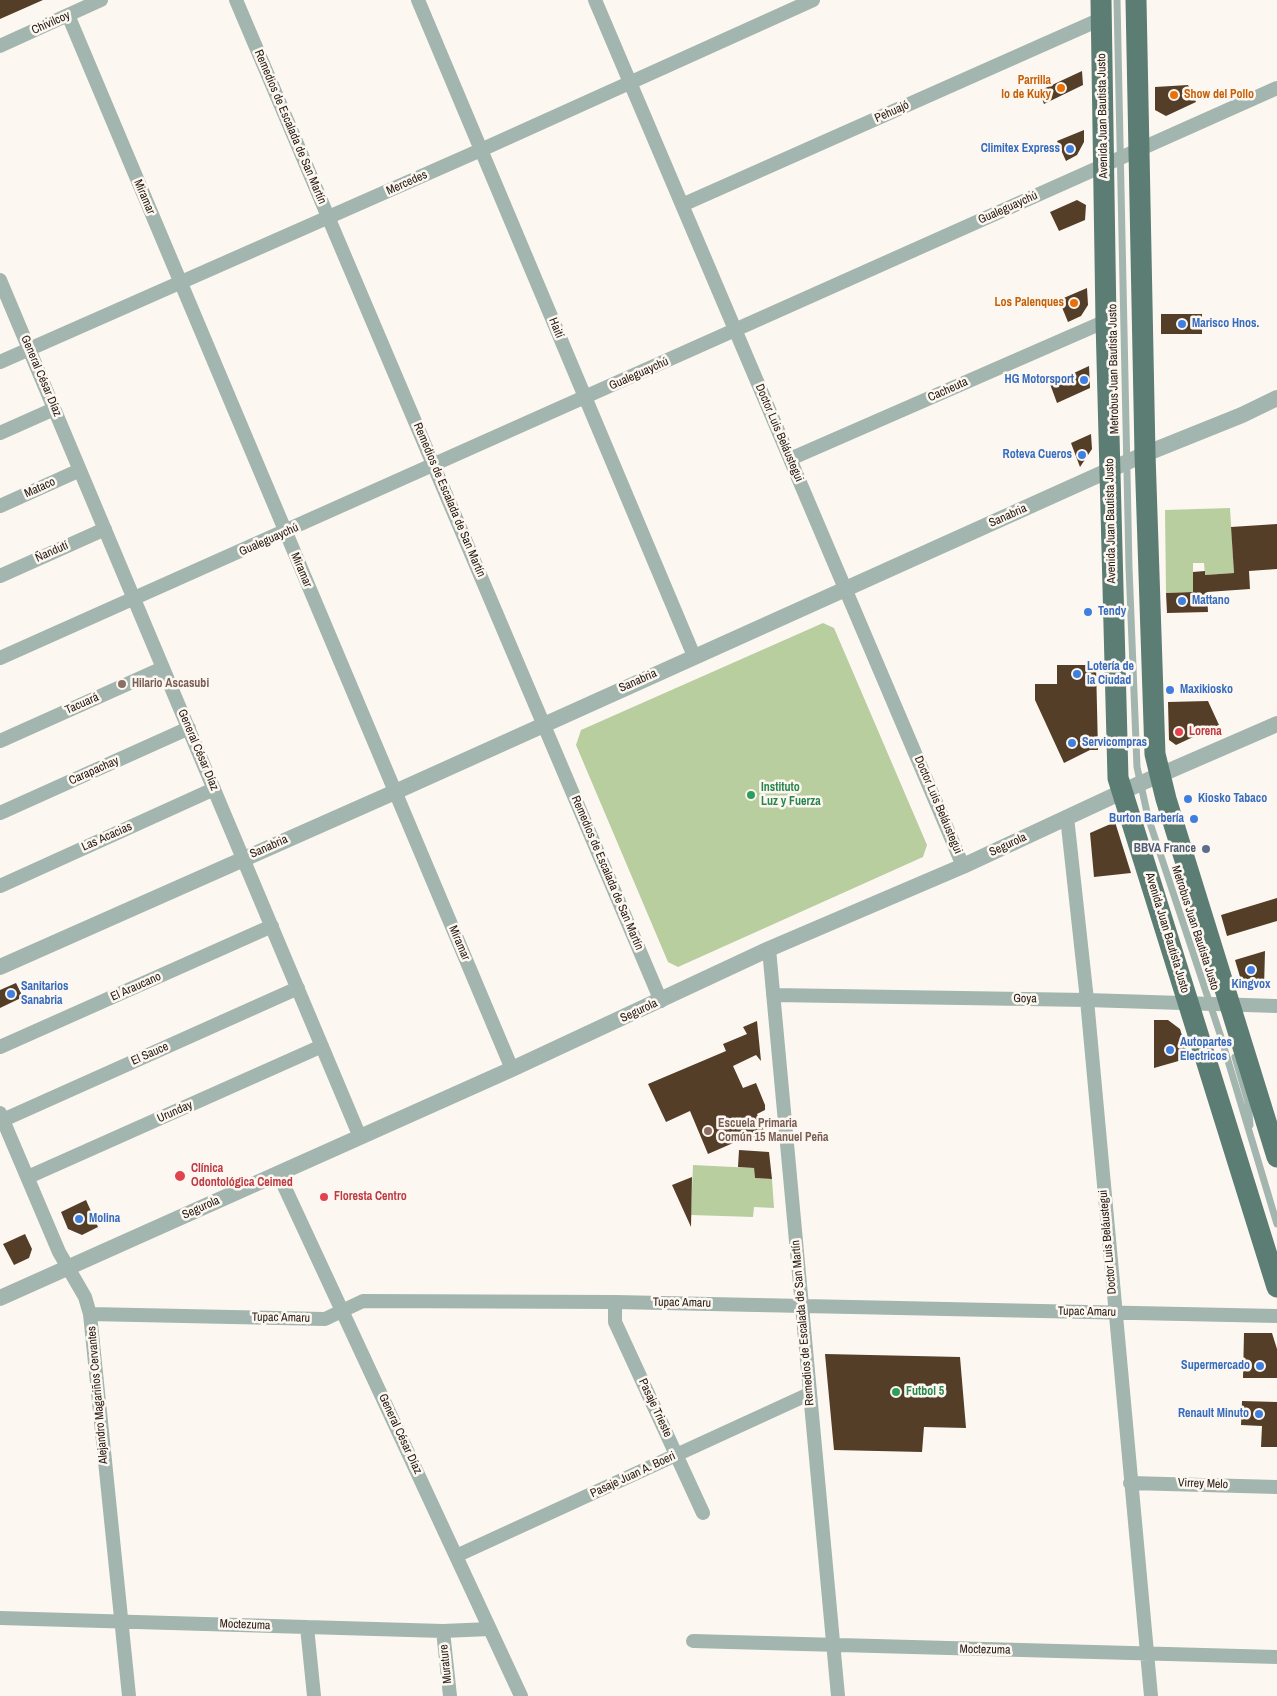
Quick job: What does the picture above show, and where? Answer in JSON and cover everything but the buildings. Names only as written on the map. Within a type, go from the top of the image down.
[{"type":"main road","name":"Avenida Juan Bautista Justo","points":[[1136,0],[1106,321],[1127,462],[1154,754],[1277,1157]]},
{"type":"main road","name":"Avenida Juan Bautista Justo","points":[[1101,10],[1121,159],[1127,462],[1117,769],[1131,788],[1199,1004],[1277,1287]]},
{"type":"street","name":"Chivilcoy","points":[[0,46],[101,0]]},
{"type":"street","name":"Remedios de Escalada de San Martín","points":[[236,0],[661,1001]]},
{"type":"street","name":"Haití","points":[[418,0],[483,149],[584,398],[694,656]]},
{"type":"street","name":"Doctor Luis Beláustegui","points":[[595,0],[964,866]]},
{"type":"street","name":"Mercedes","points":[[0,362],[483,149],[813,0]]},
{"type":"street","name":"Pehuajó","points":[[682,205],[1101,10]]},
{"type":"street","name":"Miramar","points":[[68,16],[512,1069]]},
{"type":"street","name":"Gualeguaychú","points":[[0,658],[285,533],[1277,88]]},
{"type":"street","name":"General César Díaz","points":[[0,280],[360,1136]]},
{"type":"street","name":"Cacheuta","points":[[790,460],[1106,321]]},
{"type":"street","name":"Sanabria","points":[[0,967],[1127,462],[1242,415],[1277,398]]},
{"type":"street","points":[[0,434],[54,409]]},
{"type":"street","name":"Mataco","points":[[0,506],[80,470]]},
{"type":"street","name":"Ñandutí","points":[[0,576],[105,529]]},
{"type":"street","name":"Tacuará","points":[[0,741],[163,668]]},
{"type":"street","name":"Segurola","points":[[0,1298],[512,1069],[769,949],[964,866],[1067,817],[1277,724]]},
{"type":"street","name":"Carapachay","points":[[0,813],[189,728]]},
{"type":"street","name":"Las Acacias","points":[[0,886],[214,789]]},
{"type":"street","name":"Doctor Luis Beláustegui","points":[[1067,817],[1087,1000],[1151,1696]]},
{"type":"street","name":"El Araucano","points":[[0,1047],[272,926]]},
{"type":"street","name":"Remedios de Escalada de San Martín","points":[[769,949],[838,1696]]},
{"type":"street","name":"El Sauce","points":[[2,1117],[298,988]]},
{"type":"street","name":"Goya","points":[[773,995],[1087,1000],[1277,1006]]},
{"type":"street","name":"Urunday","points":[[28,1177],[322,1046]]},
{"type":"street","name":"Alejandro Magariños Cervantes","points":[[2,1117],[59,1252],[86,1297],[90,1314],[129,1696]]},
{"type":"street","name":"General César Díaz","points":[[278,1173],[521,1696]]},
{"type":"street","name":"Tupac Amaru","points":[[90,1314],[325,1319],[363,1301],[801,1305],[1277,1316]]},
{"type":"street","name":"Pasaje Trieste","points":[[615,1302],[615,1322],[703,1513]]},
{"type":"street","name":"Pasaje Juan A. Boeri","points":[[456,1556],[810,1394]]},
{"type":"street","name":"Virrey Melo","points":[[1130,1483],[1277,1487]]},
{"type":"street","name":"Moctezuma","points":[[0,1618],[443,1631],[490,1629]]},
{"type":"street","points":[[307,1627],[314,1696]]},
{"type":"street","name":"Murature","points":[[443,1631],[450,1696]]},
{"type":"street","name":"Moctezuma","points":[[693,1642],[1277,1657]]},
{"type":"lane","points":[[1117,0],[1121,159]]},
{"type":"lane","name":"Metrobus Juan Bautista Justo","points":[[1199,1004],[1251,1140],[1277,1224]]},
{"type":"lane","name":"Metrobus Juan Bautista Justo","points":[[1231,1006],[1226,1026],[1248,1102],[1251,1140]]},
{"type":"green space","points":[[1230,508],[1234,573],[1205,575],[1204,563],[1193,563],[1193,592],[1166,593],[1165,510]]},
{"type":"green space","name":"Instituto Luz y Fuerza","points":[[823,623],[834,628],[927,845],[923,857],[678,967],[668,962],[576,745],[581,730]]},
{"type":"green space","points":[[693,1165],[754,1168],[755,1178],[772,1179],[774,1208],[754,1207],[753,1217],[691,1215]]},
{"type":"place","name":"Parrilla lo de Kuky","points":[[1061,88]]},
{"type":"place","name":"Show del Pollo","points":[[1174,95]]},
{"type":"place","name":"Climitex Express","points":[[1070,149]]},
{"type":"place","name":"Los Palenques","points":[[1074,303]]},
{"type":"place","name":"Marisco Hnos.","points":[[1182,324]]},
{"type":"place","name":"HG Motorsport","points":[[1084,380]]},
{"type":"place","name":"Roteva Cueros","points":[[1082,455]]},
{"type":"place","name":"Mattano","points":[[1182,601]]},
{"type":"place","name":"Tendy","points":[[1088,612]]},
{"type":"place","name":"Lotería de la Ciudad","points":[[1077,674]]},
{"type":"place","name":"Hilario Ascasubi","points":[[122,684]]},
{"type":"place","name":"Maxikiosko","points":[[1170,690]]},
{"type":"place","name":"Lorena","points":[[1179,732]]},
{"type":"place","name":"Servicompras","points":[[1072,743]]},
{"type":"place","name":"Instituto Luz y Fuerza","points":[[751,795]]},
{"type":"place","name":"Kiosko Tabaco","points":[[1188,799]]},
{"type":"place","name":"Burton Barbería","points":[[1194,819]]},
{"type":"place","name":"BBVA France","points":[[1206,849]]},
{"type":"place","name":"Kingvox","points":[[1251,970]]},
{"type":"place","name":"Sanitarios Sanabria","points":[[11,994]]},
{"type":"place","name":"Autopartes Electricos","points":[[1170,1050]]},
{"type":"place","name":"Escuela Primaria Común 15 Manuel Peña","points":[[708,1131]]},
{"type":"place","name":"Clínica Odontológica Ceimed","points":[[180,1176]]},
{"type":"place","name":"Floresta Centro","points":[[324,1197]]},
{"type":"place","name":"Molina","points":[[79,1219]]},
{"type":"place","name":"Supermercado","points":[[1260,1366]]},
{"type":"place","name":"Futbol 5","points":[[896,1392]]},
{"type":"place","name":"Renault Minuto","points":[[1259,1414]]}]
